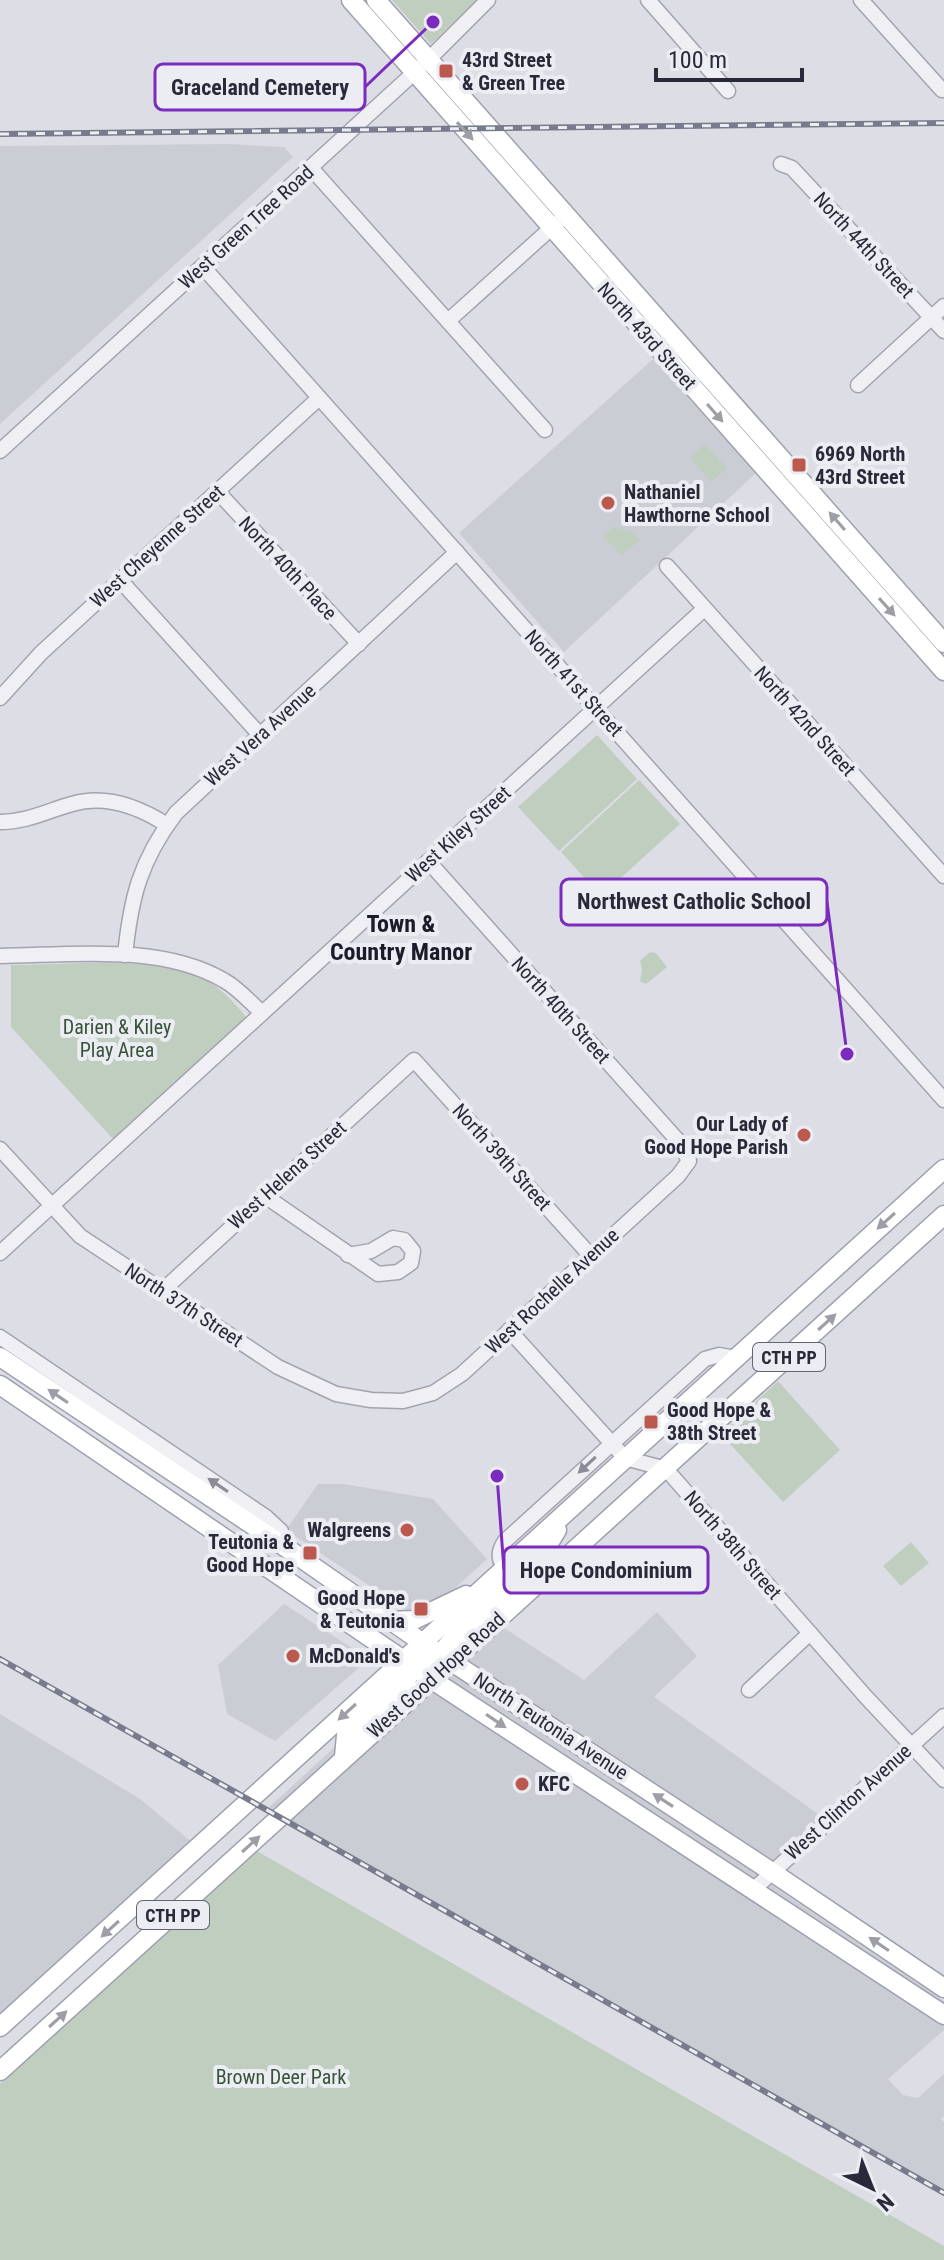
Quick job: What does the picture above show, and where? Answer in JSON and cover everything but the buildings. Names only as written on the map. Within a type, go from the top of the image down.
[{"type":"main road","name":"North 43rd Street","points":[[351,0],[420,67],[944,643]]},
{"type":"main road","name":"North 43rd Street","points":[[376,0],[420,67]]},
{"type":"main road","name":"North 43rd Street","points":[[558,222],[944,671]]},
{"type":"main road","name":"CTH PP","points":[[513,1574],[550,1543],[569,1510],[944,1169]]},
{"type":"main road","name":"West Good Hope Road","points":[[423,1643],[485,1586],[513,1574],[666,1469],[944,1215]]},
{"type":"main road","name":"North Teutonia Avenue","points":[[0,1357],[278,1535],[390,1621],[944,1988]]},
{"type":"main road","name":"North Teutonia Avenue","points":[[0,1385],[431,1679],[944,2015]]},
{"type":"main road","points":[[431,1679],[432,1665],[445,1657],[513,1574]]},
{"type":"main road","points":[[390,1621],[414,1620],[485,1586]]},
{"type":"main road","points":[[344,1757],[346,1735],[405,1682],[410,1663],[423,1643]]},
{"type":"main road","name":"West Good Hope Road","points":[[0,2027],[410,1663]]},
{"type":"main road","name":"West Good Hope Road","points":[[0,2071],[431,1679]]},
{"type":"street","name":"West Green Tree Road","points":[[0,451],[311,168],[488,0]]},
{"type":"street","points":[[648,0],[728,91]]},
{"type":"street","points":[[861,0],[942,90]]},
{"type":"street","name":"North 44th Street","points":[[781,164],[792,168],[944,331]]},
{"type":"street","points":[[311,168],[545,430]]},
{"type":"street","points":[[448,321],[558,222]]},
{"type":"street","name":"North 41st Street","points":[[203,267],[944,1100]]},
{"type":"street","points":[[858,385],[944,306]]},
{"type":"street","name":"West Cheyenne Street","points":[[1,695],[41,653],[319,398]]},
{"type":"street","name":"North 40th Place","points":[[217,491],[359,644]]},
{"type":"street","name":"West Vera Avenue","points":[[125,955],[130,908],[143,867],[167,825],[195,794],[457,552]]},
{"type":"street","name":"North 42nd Street","points":[[667,566],[944,876]]},
{"type":"street","points":[[120,580],[260,735]]},
{"type":"street","name":"West Kiley Street","points":[[0,1253],[704,609]]},
{"type":"street","points":[[0,822],[16,822],[74,803],[97,800],[130,805],[167,825]]},
{"type":"street","name":"North 40th Street","points":[[428,861],[680,1143],[689,1161]]},
{"type":"street","points":[[0,956],[125,955],[177,960],[226,981],[262,1013]]},
{"type":"street","name":"West Helena Street","points":[[162,1291],[414,1060]]},
{"type":"street","name":"North 39th Street","points":[[414,1060],[590,1255]]},
{"type":"street","name":"North 37th Street","points":[[0,1149],[80,1236],[278,1367],[334,1393],[371,1400],[403,1401]]},
{"type":"street","name":"West Rochelle Avenue","points":[[403,1401],[433,1393],[462,1374],[678,1176],[689,1161]]},
{"type":"street","points":[[265,1196],[348,1255]]},
{"type":"street","points":[[509,1330],[625,1458],[666,1469]]},
{"type":"street","name":"North Teutonia Avenue","points":[[0,1337],[266,1517],[278,1535]]},
{"type":"street","name":"West Good Hope Road","points":[[513,1574],[505,1541],[705,1359],[719,1355],[736,1358]]},
{"type":"street","name":"North 38th Street","points":[[666,1469],[910,1746],[944,1780]]},
{"type":"street","points":[[749,1690],[810,1633]]},
{"type":"street","name":"West Clinton Avenue","points":[[754,1889],[944,1716]]},
{"type":"shaded area","points":[[228,144],[284,147],[293,157],[0,424],[0,146]]},
{"type":"shaded area","name":"Nathaniel Hawthorne School","points":[[653,359],[756,473],[564,652],[459,533]]},
{"type":"shaded area","points":[[318,1484],[344,1484],[433,1499],[487,1559],[454,1589],[409,1612],[286,1530]]},
{"type":"shaded area","points":[[284,1604],[369,1659],[275,1741],[227,1714],[218,1665]]},
{"type":"shaded area","points":[[657,1612],[697,1656],[654,1697],[828,1821],[764,1880],[944,2001],[944,2030],[888,2079],[903,2095],[918,2098],[944,2074],[944,2116],[941,2119],[944,2122],[944,2193],[266,1810],[481,1613],[584,1680]]},
{"type":"shaded area","points":[[0,1714],[140,1799],[199,1848],[0,2027]]},
{"type":"green space","points":[[392,0],[478,0],[431,44]]},
{"type":"green space","points":[[705,444],[727,468],[711,482],[690,457]]},
{"type":"green space","points":[[613,527],[631,531],[640,540],[621,555],[603,536]]},
{"type":"green space","points":[[597,735],[637,779],[559,851],[518,807]]},
{"type":"green space","points":[[639,780],[680,824],[601,896],[561,852]]},
{"type":"green space","points":[[650,952],[656,953],[667,967],[646,984],[640,981],[640,961]]},
{"type":"green space","name":"Darien & Kiley Play Area","points":[[131,963],[178,968],[211,983],[247,1018],[113,1139],[11,1027],[11,965]]},
{"type":"green space","points":[[778,1381],[840,1450],[783,1502],[721,1434]]},
{"type":"green space","points":[[911,1542],[929,1563],[901,1586],[883,1566]]},
{"type":"green space","name":"Brown Deer Park","points":[[257,1851],[944,2246],[944,2260],[0,2260],[0,2084]]},
{"type":"railway","points":[[0,134],[944,123]]},
{"type":"railway","points":[[0,1659],[944,2193]]},
{"type":"place","name":"Graceland Cemetery","points":[[433,22]]},
{"type":"place","name":"43rd Street & Green Tree","points":[[446,71]]},
{"type":"place","name":"6969 North 43rd Street","points":[[799,465]]},
{"type":"place","name":"Nathaniel Hawthorne School","points":[[608,503]]},
{"type":"place","name":"Northwest Catholic School","points":[[847,1054]]},
{"type":"place","name":"Our Lady of Good Hope Parish","points":[[804,1135]]},
{"type":"place","name":"Good Hope & 38th Street","points":[[651,1422]]},
{"type":"place","name":"Hope Condominium","points":[[497,1476]]},
{"type":"place","name":"Walgreens","points":[[407,1530]]},
{"type":"place","name":"Teutonia & Good Hope","points":[[310,1553]]},
{"type":"place","name":"Good Hope & Teutonia","points":[[421,1609]]},
{"type":"place","name":"McDonald's","points":[[293,1656]]},
{"type":"place","name":"KFC","points":[[522,1784]]},
{"type":"district","name":"Town & Country Manor","points":[[401,938]]}]
